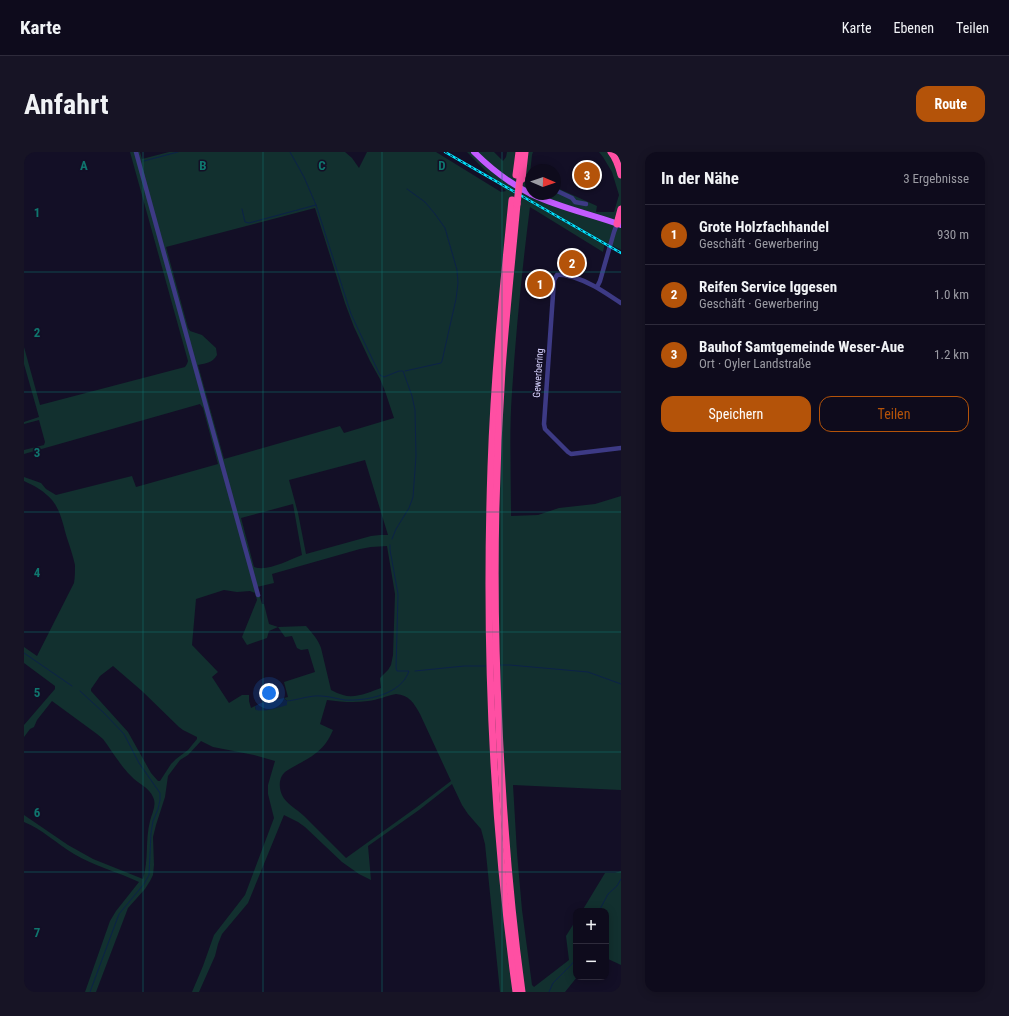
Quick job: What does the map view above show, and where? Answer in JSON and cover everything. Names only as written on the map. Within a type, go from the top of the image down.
[{"type":"highway","points":[[519,152],[519,177]]},
{"type":"highway","points":[[522,992],[491,700],[496,507],[502,371],[515,202],[524,152]]},
{"type":"highway","points":[[611,152],[621,175]]},
{"type":"highway","points":[[619,224],[621,209]]},
{"type":"highway","points":[[499,784],[506,904],[516,992]]},
{"type":"main road","points":[[474,152],[504,179],[525,191]]},
{"type":"main road","points":[[544,200],[573,211],[619,224]]},
{"type":"street","points":[[136,152],[258,595]]},
{"type":"street","points":[[561,193],[572,198],[575,202],[586,204]]},
{"type":"street","points":[[573,211],[575,202]]},
{"type":"street","points":[[597,287],[614,232],[619,224]]},
{"type":"street","name":"Gewerbering","points":[[621,303],[597,287],[584,281],[563,274],[557,275],[554,280],[544,424],[545,429],[571,454],[621,448]]},
{"type":"green space","points":[[130,152],[140,152],[142,159],[169,152],[345,152],[352,158],[359,168],[367,152],[436,152],[501,192],[506,191],[467,152],[494,152],[503,161],[507,152],[533,152],[531,164],[525,164],[525,200],[561,200],[561,190],[597,206],[596,212],[614,212],[619,195],[612,172],[599,152],[621,152],[621,250],[605,242],[603,252],[530,207],[515,346],[510,438],[511,516],[538,515],[559,508],[595,504],[621,496],[621,790],[513,785],[522,910],[532,985],[534,987],[569,960],[566,936],[573,925],[573,980],[575,980],[565,992],[500,992],[485,844],[481,829],[462,805],[452,784],[419,810],[368,846],[371,880],[359,874],[342,862],[305,827],[284,815],[248,903],[222,934],[215,956],[199,992],[192,992],[214,935],[245,895],[274,818],[268,794],[268,785],[275,761],[254,755],[213,747],[201,741],[188,755],[180,760],[168,776],[165,797],[153,837],[153,875],[145,889],[128,908],[96,992],[85,992],[110,921],[139,882],[74,854],[31,825],[24,822],[24,815],[68,845],[93,859],[143,879],[150,821],[154,809],[154,800],[149,791],[127,772],[103,739],[52,701],[37,720],[34,727],[30,729],[24,737],[24,725],[55,689],[55,686],[24,663],[24,647],[37,656],[74,583],[75,565],[58,509],[43,491],[24,481],[24,477],[41,483],[46,489],[56,495],[132,476],[136,487],[218,464],[203,408],[200,404],[24,454],[24,450],[44,445],[45,442],[39,420],[24,424],[24,422],[39,417],[24,364],[24,347],[40,405],[185,367],[188,361]],"holes":[[[315,208],[354,327],[380,379],[394,418],[344,433],[340,426],[224,459],[198,365],[213,360],[217,355],[216,348],[202,335],[190,331],[188,328],[166,247]],[[365,460],[388,535],[371,536],[306,554],[298,513],[289,480]],[[293,504],[302,555],[271,567],[254,567],[241,518]],[[387,546],[395,594],[393,655],[391,665],[380,678],[381,688],[352,696],[342,695],[331,690],[321,648],[315,636],[306,626],[278,627],[269,624],[264,604],[262,604],[257,587],[274,583],[272,574],[360,549]],[[224,590],[237,592],[250,591],[255,593],[257,600],[242,637],[247,645],[267,638],[269,631],[278,627],[285,637],[292,636],[297,648],[301,650],[308,649],[315,672],[284,682],[288,697],[284,698],[287,701],[256,710],[255,706],[251,708],[249,695],[242,695],[229,703],[212,677],[218,672],[192,645],[196,599]],[[113,666],[142,691],[179,727],[197,737],[188,750],[171,764],[160,781],[158,781],[151,773],[128,732],[91,691],[100,676]],[[396,694],[408,698],[420,714],[451,781],[346,858],[304,816],[286,801],[281,792],[280,781],[285,772],[320,750],[325,745],[333,730],[320,724],[327,700],[358,702]]]},
{"type":"green space","points":[[621,871],[621,965],[609,959],[609,908],[584,908],[605,873],[615,873]]},
{"type":"water","points":[[284,698],[287,701],[287,705],[268,710],[256,710],[255,706],[261,703]]},
{"type":"waterway","points":[[144,161],[178,152]]},
{"type":"waterway","points":[[290,152],[304,177],[316,205],[351,314],[380,375],[384,377],[399,371],[403,371],[412,396],[415,410],[416,456],[413,497],[409,508],[396,529],[392,539]]},
{"type":"waterway","points":[[405,371],[441,363],[456,299],[458,283],[457,270],[445,228],[425,202],[407,189]]},
{"type":"waterway","points":[[242,209],[245,222],[249,223],[316,205]]},
{"type":"waterway","points":[[287,701],[317,696],[327,696],[345,700],[372,698],[391,691],[399,686],[405,679],[409,671],[397,671],[396,668],[398,594],[390,545]]},
{"type":"waterway","points":[[24,653],[72,686]]},
{"type":"waterway","points":[[499,665],[588,672],[621,684]]},
{"type":"waterway","points":[[415,671],[464,666],[486,666]]},
{"type":"waterway","points":[[80,691],[124,734],[139,763],[160,793],[158,809],[153,821],[151,833],[149,875],[144,884],[119,914],[90,992]]},
{"type":"waterway","points":[[601,908],[608,894],[617,886],[621,879]]},
{"type":"waterway","points":[[549,992],[553,983],[573,962]]},
{"type":"railway","points":[[445,152],[621,253]]},
{"type":"place","name":"Bauhof Samtgemeinde Weser-Aue","points":[[587,175]]},
{"type":"place","name":"Reifen Service Iggesen","points":[[572,263]]},
{"type":"place","name":"Grote Holzfachhandel","points":[[540,284]]}]
